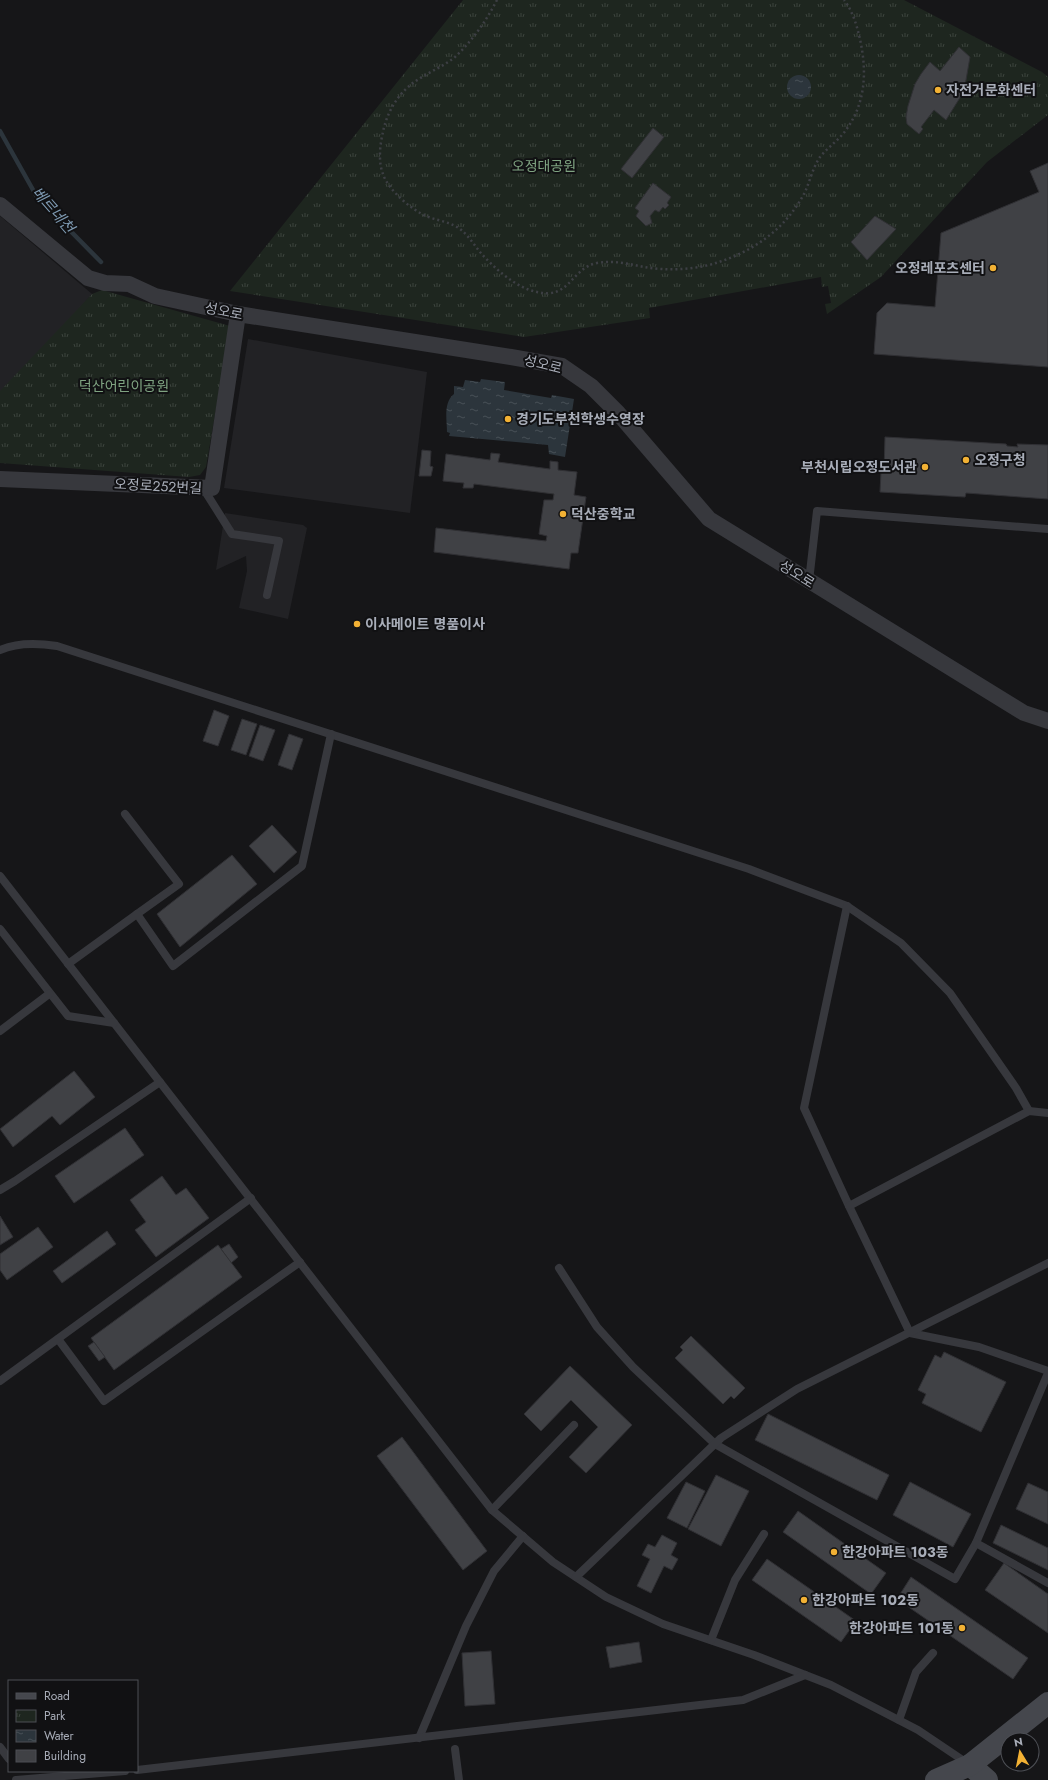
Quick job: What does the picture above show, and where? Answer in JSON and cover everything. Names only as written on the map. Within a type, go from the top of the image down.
[{"type":"street","name":"성오로","points":[[0,205],[88,278],[105,283],[130,284],[155,296],[238,314],[562,366],[591,386],[618,413],[709,519],[1024,714],[1048,721]]},
{"type":"street","name":"오정로252번길","points":[[0,479],[212,488],[238,314]]},
{"type":"street","points":[[936,1780],[970,1764],[1048,1703]]},
{"type":"street","points":[[970,1764],[987,1780]]},
{"type":"lane","points":[[203,487],[232,534],[279,542],[267,595]]},
{"type":"lane","points":[[809,581],[817,511],[1048,529]]},
{"type":"lane","points":[[0,650],[8,646],[38,643],[57,646],[749,869],[847,906],[902,943],[950,993],[1016,1088],[1029,1111]]},
{"type":"lane","points":[[137,914],[173,966],[302,866],[332,734]]},
{"type":"lane","points":[[68,964],[179,884],[125,814]]},
{"type":"lane","points":[[1,879],[492,1510],[553,1562],[606,1597],[663,1624],[712,1640],[831,1685],[918,1730],[970,1764]]},
{"type":"lane","points":[[847,906],[804,1108],[848,1206],[910,1333]]},
{"type":"lane","points":[[0,929],[49,994],[68,1016],[114,1023]]},
{"type":"lane","points":[[0,1031],[49,994]]},
{"type":"lane","points":[[0,1190],[16,1181],[160,1082]]},
{"type":"lane","points":[[848,1206],[1029,1111],[1048,1113]]},
{"type":"lane","points":[[0,1381],[250,1198]]},
{"type":"lane","points":[[58,1339],[104,1401],[300,1262]]},
{"type":"lane","points":[[576,1577],[721,1438],[797,1389],[1048,1263]]},
{"type":"lane","points":[[559,1268],[597,1327],[633,1367],[715,1444],[955,1578],[976,1543],[1048,1372],[979,1347],[910,1333]]},
{"type":"lane","points":[[492,1510],[574,1426]]},
{"type":"lane","points":[[712,1640],[734,1580],[764,1534]]},
{"type":"lane","points":[[419,1738],[466,1626],[490,1577],[494,1570],[523,1536]]},
{"type":"lane","points":[[976,1543],[1048,1583]]},
{"type":"lane","points":[[899,1720],[916,1672],[933,1653]]},
{"type":"lane","points":[[138,1770],[743,1700],[805,1675]]},
{"type":"lane","points":[[0,1747],[8,1758]]},
{"type":"lane","points":[[455,1749],[459,1780]]},
{"type":"lane","points":[[20,1779],[112,1772]]},
{"type":"path","points":[[497,0],[480,30],[465,46],[447,63],[416,80],[395,102],[383,130],[381,161],[382,174],[388,184],[409,206],[429,218],[452,224],[459,228],[481,254],[508,278],[538,293],[546,293],[563,289],[586,266],[597,263],[620,262],[667,269],[709,266],[753,248],[780,227],[794,209],[805,191],[820,157],[851,124],[860,102],[864,83],[865,64],[853,14],[844,0]]},
{"type":"shaded area","points":[[0,216],[92,294],[1,398],[0,397]]},
{"type":"shaded area","points":[[248,339],[427,372],[410,513],[224,488]]},
{"type":"shaded area","points":[[225,513],[303,525],[307,528],[288,619],[239,608],[247,571],[246,556],[216,570]]},
{"type":"green space","name":"오정대공원","points":[[463,0],[904,0],[1042,72],[1048,77],[1048,115],[987,162],[881,277],[827,314],[825,304],[831,303],[828,286],[822,287],[821,277],[649,308],[650,318],[524,337],[230,291]]},
{"type":"green space","name":"덕산어린이공원","points":[[102,290],[230,326],[206,467],[200,475],[189,477],[0,463],[0,391],[92,294]]},
{"type":"water","points":[[799,75],[804,76],[810,82],[810,92],[804,98],[799,99],[794,98],[788,92],[787,87],[788,82],[794,76]]},
{"type":"water","name":"경기도부천학생수영장","points":[[481,379],[505,382],[504,390],[551,398],[552,395],[574,399],[565,457],[549,454],[548,445],[449,436],[450,433],[447,432],[446,412],[448,402],[454,394],[454,386],[463,387],[465,380],[480,382]]},
{"type":"building","name":"자전거문화센터","points":[[959,47],[970,57],[966,80],[961,96],[946,120],[934,110],[921,127],[923,129],[919,134],[907,124],[906,117],[915,84],[930,62],[940,71]]},
{"type":"building","points":[[653,128],[664,137],[632,178],[621,169]]},
{"type":"building","name":"오정레포츠센터","points":[[1048,163],[1048,367],[874,354],[877,313],[887,303],[935,307],[941,233],[1039,192],[1030,171]]},
{"type":"building","points":[[653,183],[671,197],[667,203],[669,205],[665,209],[663,207],[659,212],[655,210],[650,216],[652,223],[646,226],[636,216],[639,211],[635,208]]},
{"type":"building","points":[[875,216],[896,229],[867,260],[851,242]]},
{"type":"building","name":"오정구청","points":[[885,437],[1006,444],[1007,446],[1018,447],[1017,444],[1048,445],[1048,499],[966,493],[965,497],[880,492],[881,472],[884,472]]},
{"type":"building","points":[[422,450],[431,451],[430,466],[433,467],[431,476],[419,476]]},
{"type":"building","name":"덕산중학교","points":[[491,453],[500,454],[498,462],[550,469],[550,461],[558,462],[558,470],[577,472],[574,495],[586,497],[578,553],[571,553],[569,569],[434,552],[436,528],[546,541],[547,536],[539,534],[544,500],[553,500],[554,494],[474,484],[473,488],[463,488],[464,483],[443,481],[446,454],[490,460]]},
{"type":"building","points":[[214,710],[229,716],[218,746],[203,741]]},
{"type":"building","points":[[242,719],[257,724],[246,755],[231,750]]},
{"type":"building","points":[[260,725],[275,730],[263,761],[249,756]]},
{"type":"building","points":[[289,734],[303,739],[292,770],[278,765]]},
{"type":"building","points":[[272,825],[297,852],[274,873],[249,846]]},
{"type":"building","points":[[232,855],[257,884],[180,947],[157,914]]},
{"type":"building","points":[[74,1071],[95,1097],[60,1125],[52,1116],[13,1147],[0,1129]]},
{"type":"building","points":[[125,1128],[144,1155],[74,1203],[55,1176]]},
{"type":"building","points":[[162,1176],[176,1195],[186,1188],[209,1218],[156,1257],[135,1230],[146,1222],[130,1200]]},
{"type":"building","points":[[0,1216],[13,1237],[0,1245]]},
{"type":"building","points":[[38,1227],[53,1247],[7,1280],[0,1270],[0,1254]]},
{"type":"building","points":[[107,1231],[116,1244],[62,1283],[53,1271]]},
{"type":"building","points":[[229,1244],[238,1257],[231,1263],[221,1249]]},
{"type":"building","points":[[218,1245],[242,1277],[114,1370],[91,1338]]},
{"type":"building","points":[[691,1336],[745,1388],[734,1399],[731,1396],[723,1404],[675,1358],[683,1350],[680,1347]]},
{"type":"building","points":[[94,1342],[105,1357],[99,1361],[88,1346]]},
{"type":"building","points":[[944,1352],[1006,1382],[981,1432],[922,1403],[926,1394],[918,1390],[935,1355],[941,1358]]},
{"type":"building","points":[[570,1366],[632,1425],[586,1473],[569,1457],[598,1427],[571,1400],[541,1431],[524,1414]]},
{"type":"building","points":[[768,1414],[889,1475],[877,1500],[755,1440]]},
{"type":"building","points":[[402,1437],[487,1551],[463,1570],[377,1456]]},
{"type":"building","points":[[716,1475],[749,1491],[721,1546],[688,1529]]},
{"type":"building","points":[[686,1482],[705,1491],[687,1528],[667,1518]]},
{"type":"building","points":[[910,1482],[971,1514],[953,1547],[893,1515]]},
{"type":"building","points":[[1028,1483],[1048,1492],[1048,1524],[1016,1509]]},
{"type":"building","name":"한강아파트 103동","points":[[798,1511],[886,1573],[871,1594],[783,1532]]},
{"type":"building","points":[[1001,1525],[1048,1548],[1048,1570],[993,1543]]},
{"type":"building","points":[[662,1535],[677,1543],[671,1555],[678,1559],[672,1570],[664,1566],[651,1593],[637,1586],[650,1559],[642,1555],[648,1544],[655,1547]]},
{"type":"building","name":"한강아파트 102동","points":[[767,1559],[856,1621],[841,1642],[752,1580]]},
{"type":"building","points":[[1004,1563],[1048,1594],[1048,1633],[985,1590]]},
{"type":"building","name":"한강아파트 101동","points":[[911,1577],[1028,1658],[1013,1679],[897,1599]]},
{"type":"building","points":[[639,1642],[642,1662],[610,1668],[606,1647]]},
{"type":"building","points":[[491,1651],[495,1704],[465,1706],[462,1653]]},
{"type":"waterway","name":"베르네천","points":[[0,131],[37,197],[101,262]]},
{"type":"place","name":"자전거문화센터","points":[[938,90]]},
{"type":"place","name":"오정레포츠센터","points":[[993,268]]},
{"type":"place","name":"경기도부천학생수영장","points":[[508,419]]},
{"type":"place","name":"오정구청","points":[[966,460]]},
{"type":"place","name":"부천시립오정도서관","points":[[925,467]]},
{"type":"place","name":"덕산중학교","points":[[563,514]]},
{"type":"place","name":"이사메이트 명품이사","points":[[357,624]]},
{"type":"place","name":"한강아파트 103동","points":[[834,1552]]},
{"type":"place","name":"한강아파트 102동","points":[[804,1600]]},
{"type":"place","name":"한강아파트 101동","points":[[962,1628]]}]
